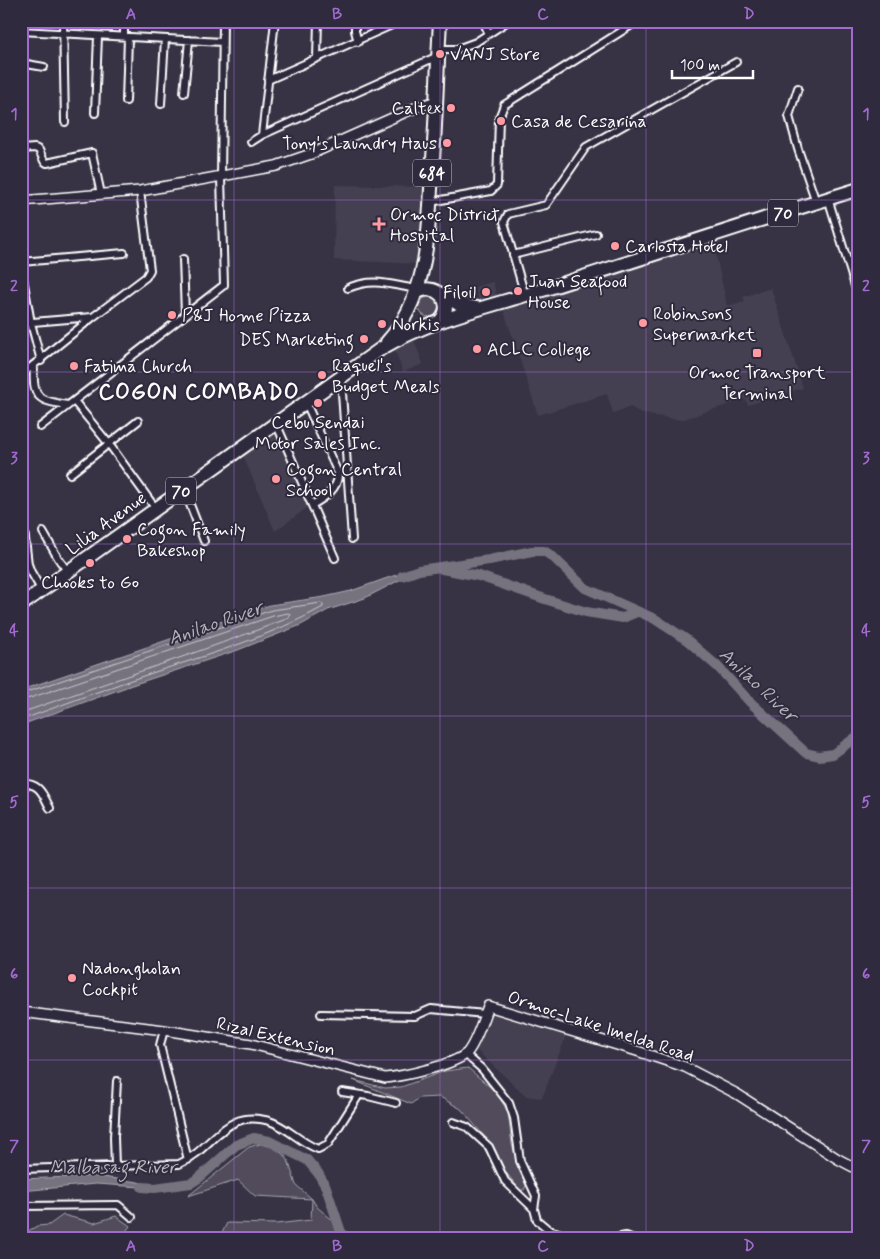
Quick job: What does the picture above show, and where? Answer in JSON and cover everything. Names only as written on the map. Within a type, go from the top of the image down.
[{"type":"highway","name":"684","points":[[415,296],[426,254],[437,101],[440,21]]},
{"type":"highway","name":"70","points":[[382,348],[426,325],[525,296],[859,189]]},
{"type":"highway","name":"684","points":[[426,254],[428,273],[440,293]]},
{"type":"highway","points":[[426,325],[417,322],[410,308],[415,296],[428,289],[440,293],[447,306],[445,314],[440,321]]},
{"type":"highway","name":"70","points":[[440,293],[465,306],[482,308]]},
{"type":"highway","name":"70","points":[[382,348],[400,325],[415,296]]},
{"type":"highway","name":"Lilia Avenue","points":[[21,605],[382,348]]},
{"type":"street","points":[[63,21],[64,122]]},
{"type":"street","points":[[124,21],[126,38],[126,101]]},
{"type":"street","points":[[40,426],[224,285],[221,177],[223,21]]},
{"type":"street","points":[[262,135],[275,21]]},
{"type":"street","points":[[317,58],[318,21]]},
{"type":"street","points":[[355,21],[358,42]]},
{"type":"street","points":[[483,21],[488,32]]},
{"type":"street","points":[[251,142],[262,135],[438,52],[457,49],[476,42],[488,32],[508,21]]},
{"type":"street","points":[[430,202],[491,191],[496,185],[499,118],[504,105],[638,21]]},
{"type":"street","points":[[268,80],[358,42],[393,23]]},
{"type":"street","points":[[21,31],[222,42]]},
{"type":"street","points":[[95,113],[98,36]]},
{"type":"street","points":[[160,104],[165,38]]},
{"type":"street","points":[[184,93],[189,40]]},
{"type":"street","points":[[21,62],[44,67]]},
{"type":"street","points":[[525,296],[504,222],[508,214],[546,205],[586,147],[736,62]]},
{"type":"street","points":[[798,88],[789,116],[798,149],[822,200],[859,299]]},
{"type":"street","points":[[21,201],[140,191],[276,166],[311,154],[417,107],[437,101]]},
{"type":"street","points":[[21,149],[35,148],[39,150],[44,161],[47,163],[92,153],[101,194]]},
{"type":"street","points":[[21,375],[146,277],[150,270],[140,191]]},
{"type":"street","points":[[513,256],[596,234]]},
{"type":"street","points":[[21,262],[124,253]]},
{"type":"street","points":[[183,259],[186,314]]},
{"type":"street","points":[[21,267],[31,323],[41,361]]},
{"type":"street","points":[[348,288],[361,283],[376,281],[415,296]]},
{"type":"street","points":[[21,323],[93,317]]},
{"type":"street","points":[[34,366],[32,386],[40,397],[50,402],[71,403],[109,444],[156,509]]},
{"type":"street","points":[[341,378],[352,540]]},
{"type":"street","points":[[306,403],[338,473],[337,484],[331,492],[312,505]]},
{"type":"street","points":[[70,474],[138,421]]},
{"type":"street","points":[[276,423],[335,558]]},
{"type":"street","points":[[184,489],[204,542]]},
{"type":"street","points":[[21,504],[28,564],[42,591]]},
{"type":"street","points":[[43,532],[68,572]]},
{"type":"street","points":[[21,783],[35,785],[40,789],[50,808]]},
{"type":"street","points":[[321,1014],[415,1016],[431,1009],[486,1010],[471,1047],[465,1054],[473,1059],[509,1103],[514,1118],[520,1161],[536,1196],[534,1209],[537,1220],[549,1230],[575,1238]]},
{"type":"street","name":"Ormoc-Lake Imelda Road","points":[[486,1010],[637,1051],[685,1067],[737,1094],[838,1159],[859,1170]]},
{"type":"street","name":"Rizal Extension","points":[[21,1012],[164,1030],[251,1044],[385,1078],[404,1076],[457,1059],[465,1054]]},
{"type":"street","points":[[164,1030],[160,1045],[188,1160]]},
{"type":"street","points":[[115,1166],[114,1137],[117,1081]]},
{"type":"street","points":[[342,1092],[396,1103]]},
{"type":"street","points":[[21,1169],[179,1164],[188,1160],[224,1128],[245,1120],[265,1120],[274,1123],[318,1149],[328,1144],[359,1095]]},
{"type":"street","points":[[453,1122],[467,1127],[489,1147],[504,1180],[534,1209]]},
{"type":"street","points":[[21,1206],[118,1205],[132,1217]]},
{"type":"street","points":[[616,1238],[631,1238]]},
{"type":"shaded area","name":"Ormoc District Hospital","points":[[335,185],[425,187],[422,264],[334,260]]},
{"type":"shaded area","points":[[713,242],[727,306],[745,301],[743,297],[771,288],[803,388],[748,405],[745,399],[681,420],[643,414],[630,407],[613,413],[607,394],[538,415],[503,308]]},
{"type":"shaded area","points":[[493,282],[497,297],[479,302],[475,287]]},
{"type":"shaded area","points":[[429,297],[436,300],[439,307],[436,314],[429,317],[422,314],[419,307],[422,300]]},
{"type":"shaded area","points":[[414,340],[423,364],[403,372],[394,348]]},
{"type":"shaded area","name":"Cogon Central School","points":[[277,429],[311,505],[275,531],[242,453]]},
{"type":"shaded area","points":[[491,1013],[566,1036],[542,1098],[526,1096],[475,1049],[487,1018]]},
{"type":"shaded area","points":[[468,1068],[497,1093],[508,1112],[512,1145],[526,1186],[524,1190],[520,1190],[504,1170],[491,1144],[461,1109],[440,1097],[419,1098],[411,1104],[353,1080],[385,1088],[401,1087],[445,1071]]},
{"type":"shaded area","points":[[260,1144],[273,1147],[284,1155],[288,1160],[296,1185],[312,1199],[255,1196],[238,1180],[188,1196],[249,1147]]},
{"type":"shaded area","points":[[312,1199],[317,1207],[336,1223],[341,1238],[218,1238],[227,1223],[276,1224],[311,1220]]},
{"type":"shaded area","points":[[63,1215],[94,1223],[116,1216],[130,1226],[121,1238],[21,1238],[21,1235],[37,1226],[49,1225]]},
{"type":"water","points":[[417,571],[365,598],[328,610],[301,625],[238,650],[132,685],[21,725],[21,690],[270,605],[351,591],[393,576]]},
{"type":"water","points":[[96,1176],[138,1182],[155,1188],[96,1184],[21,1191],[21,1179]]},
{"type":"waterway","name":"Anilao River","points":[[402,576],[419,570],[489,560],[532,551],[544,551],[553,557],[585,588],[655,619],[687,640],[718,667],[749,701],[806,753],[819,756],[833,754],[859,735]]},
{"type":"waterway","name":"Anilao River","points":[[442,569],[479,576],[586,612],[623,618],[637,612]]},
{"type":"waterway","name":"Malbasag River","points":[[142,1187],[155,1188],[191,1183],[236,1145],[254,1138],[269,1141],[307,1160],[318,1173],[326,1187],[341,1232],[346,1238]]},
{"type":"place","name":"VANJ Store","points":[[440,54]]},
{"type":"place","name":"Caltex","points":[[451,108]]},
{"type":"place","name":"Casa de Cesarina","points":[[501,121]]},
{"type":"place","name":"Tony's Laundry Haus","points":[[447,143]]},
{"type":"place","name":"Ormoc District Hospital","points":[[379,224]]},
{"type":"place","name":"Carlosta Hotel","points":[[615,246]]},
{"type":"place","name":"Juan Seafood House","points":[[518,291]]},
{"type":"place","name":"Filoil","points":[[486,292]]},
{"type":"place","name":"P&J Home Pizza","points":[[172,315]]},
{"type":"place","name":"Robinsons Supermarket","points":[[643,323]]},
{"type":"place","name":"Norkis","points":[[382,324]]},
{"type":"place","name":"DES Marketing","points":[[364,339]]},
{"type":"place","name":"ACLC College","points":[[477,349]]},
{"type":"place","name":"Ormoc Transport Terminal","points":[[757,353]]},
{"type":"place","name":"Fatima Church","points":[[74,366]]},
{"type":"place","name":"Raquel's Budget Meals","points":[[322,375]]},
{"type":"place","name":"Cebu Sendai Motor Sales Inc.","points":[[318,403]]},
{"type":"place","name":"Cogon Central School","points":[[276,479]]},
{"type":"place","name":"Cogon Family Bakeshop","points":[[127,539]]},
{"type":"place","name":"Chooks to Go","points":[[90,563]]},
{"type":"place","name":"Nadongholan Cockpit","points":[[72,978]]},
{"type":"district","name":"COGON COMBADO","points":[[199,391]]}]
